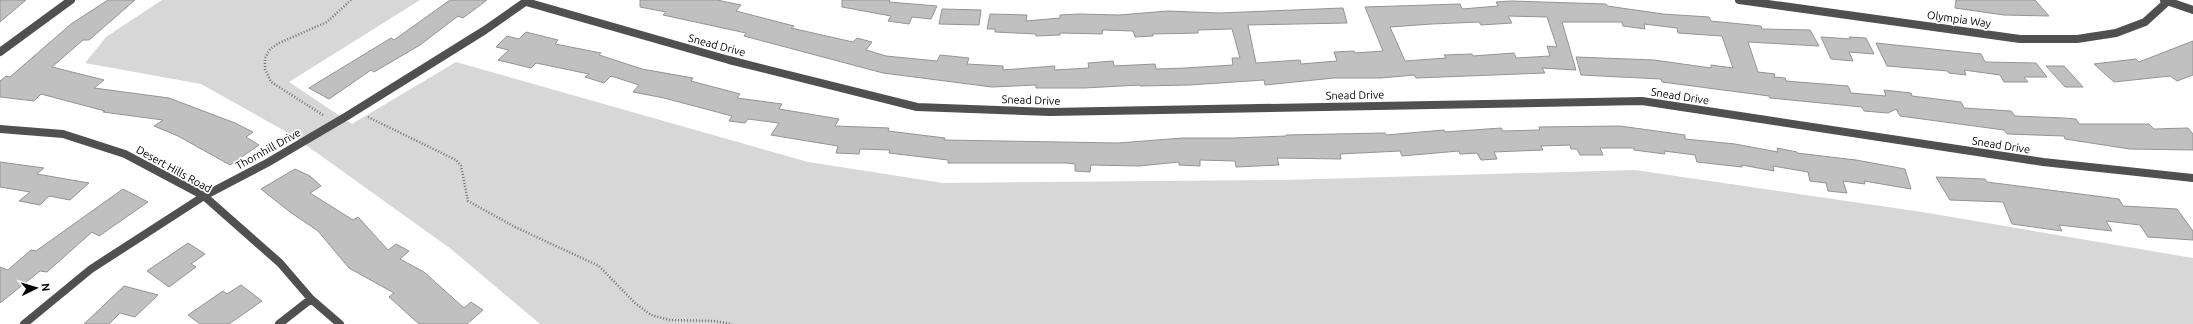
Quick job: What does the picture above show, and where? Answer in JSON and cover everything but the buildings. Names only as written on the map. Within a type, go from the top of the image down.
[{"type":"street","points":[[0,52],[71,0]]},
{"type":"street","name":"Olympia Way","points":[[1739,0],[2020,39],[2077,39],[2116,33],[2145,22],[2166,1]]},
{"type":"street","name":"Thornhill Drive","points":[[24,324],[91,269],[204,196],[267,163],[348,116],[485,30],[527,1]]},
{"type":"street","name":"Snead Drive","points":[[527,1],[729,60],[917,107],[1050,112],[1642,101],[2043,162],[2193,178]]},
{"type":"street","points":[[2166,1],[2193,10]]},
{"type":"street","name":"Desert Hills Road","points":[[0,129],[63,134],[118,152],[204,196],[280,263],[311,299],[340,324]]},
{"type":"street","points":[[279,324],[311,299]]},
{"type":"path","points":[[351,0],[324,24],[279,42],[265,56],[265,73],[270,82],[322,115],[374,118],[456,160],[461,166],[468,201],[515,227],[599,266],[645,311],[661,319],[732,324]]},
{"type":"shaded area","points":[[162,0],[420,0],[289,82],[352,124],[456,62],[808,162],[943,183],[1283,180],[1635,170],[1922,212],[2193,258],[2193,324],[540,324],[451,249],[292,135],[201,84],[85,63],[106,37]]}]
